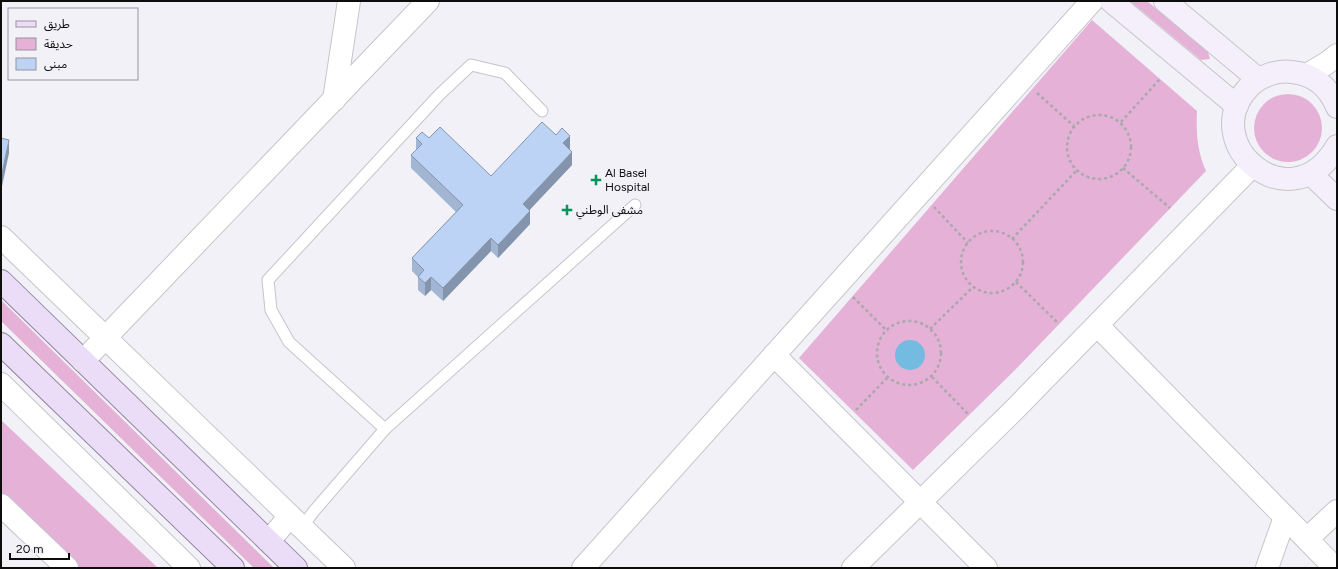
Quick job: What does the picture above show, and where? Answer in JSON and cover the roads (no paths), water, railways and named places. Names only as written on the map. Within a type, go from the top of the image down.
[{"type":"main road","points":[[1111,1],[1237,106]]},
{"type":"main road","points":[[1165,1],[1258,79]]},
{"type":"main road","points":[[1337,107],[1333,96],[1322,84],[1307,75],[1291,71],[1274,73],[1258,79],[1246,91],[1237,106],[1234,119],[1234,132],[1237,145],[1243,156],[1252,166],[1265,174],[1281,179],[1296,178],[1311,174],[1331,157],[1337,146]]},
{"type":"main road","points":[[1311,174],[1337,199]]},
{"type":"main road","points":[[1,281],[296,568]]},
{"type":"main road","points":[[1,344],[233,568]]},
{"type":"street","points":[[334,100],[349,1]]},
{"type":"street","points":[[583,568],[1092,1]]},
{"type":"street","points":[[84,361],[334,100],[422,5]]},
{"type":"street","points":[[1307,75],[1337,55]]},
{"type":"street","points":[[854,568],[1018,406],[1252,166]]},
{"type":"street","points":[[1,237],[344,568]]},
{"type":"street","points":[[1097,325],[1335,568]]},
{"type":"street","points":[[774,355],[986,568]]},
{"type":"street","points":[[1,384],[190,568]]},
{"type":"street","points":[[1,505],[67,568]]},
{"type":"street","points":[[1307,539],[1337,510]]},
{"type":"street","points":[[1267,568],[1285,517]]},
{"type":"street","points":[[269,541],[296,521]]},
{"type":"lane","points":[[385,429],[289,342],[272,310],[268,280],[439,95],[471,65],[505,73],[542,111]]},
{"type":"lane","points":[[296,521],[314,511],[385,429],[635,205]]},
{"type":"water","points":[[910,340],[921,344],[925,355],[921,366],[910,370],[899,366],[895,355],[899,344]]},
{"type":"place","name":"Al Basel Hospital","points":[[596,180]]},
{"type":"place","name":"مشفى الوطني","points":[[567,210]]}]
